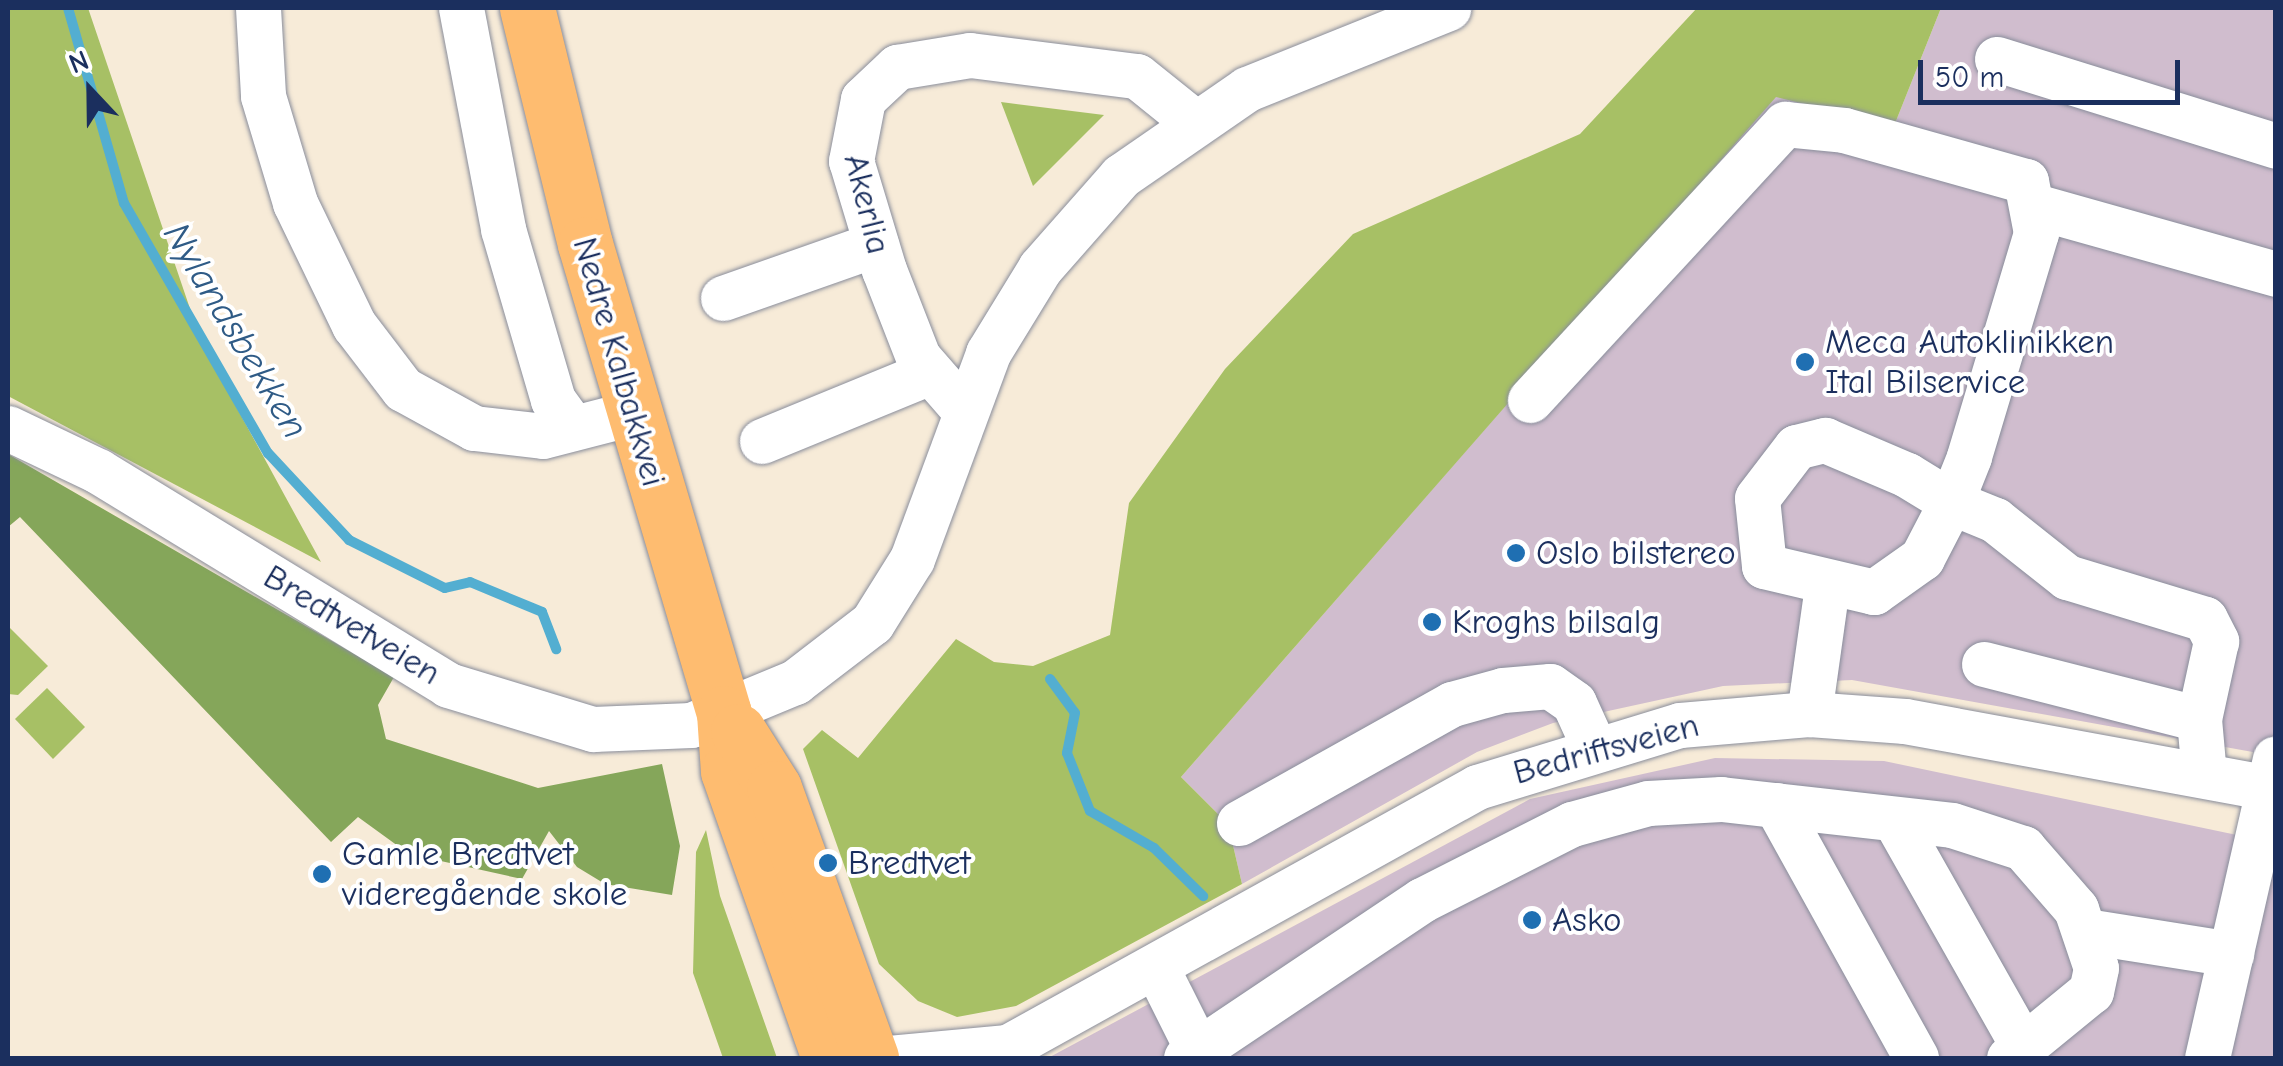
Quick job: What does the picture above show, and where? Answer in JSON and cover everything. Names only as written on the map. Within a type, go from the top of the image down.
[{"type":"main road","name":"Nedre Kalbakkvei","points":[[528,8],[632,412],[724,713],[728,771],[829,1058]]},
{"type":"main road","name":"Nedre Kalbakkvei","points":[[724,713],[774,788],[870,1058]]},
{"type":"street","points":[[258,8],[263,96],[295,204],[383,366],[430,410],[474,428],[542,436],[632,412]]},
{"type":"street","points":[[461,8],[502,229],[553,400],[573,428]]},
{"type":"street","points":[[724,713],[824,665],[872,623],[912,560],[964,410],[1012,309],[1059,242],[1121,176],[1193,121],[1448,8]]},
{"type":"street","name":"Akerlia","points":[[964,410],[928,373],[876,244],[850,134],[863,99],[897,68],[970,56],[1097,66],[1155,85],[1193,121]]},
{"type":"street","points":[[1998,59],[2276,146]]},
{"type":"street","points":[[1530,400],[1768,136],[1796,120],[2005,170],[2026,182],[2038,207],[1951,502],[1922,558],[1888,589],[1827,586],[1764,566],[1756,498],[1796,448],[1825,440],[1951,502],[1995,520],[2068,578],[2205,619],[2216,641],[2199,719],[2204,775]]},
{"type":"street","points":[[2038,207],[2276,274]]},
{"type":"street","points":[[723,298],[876,244]]},
{"type":"street","points":[[762,442],[928,373]]},
{"type":"street","name":"Bredtvetveien","points":[[8,428],[98,471],[448,685],[594,729],[667,729],[724,713]]},
{"type":"street","points":[[1810,714],[1827,586]]},
{"type":"street","points":[[1984,664],[2199,719]]},
{"type":"street","points":[[1239,823],[1452,704],[1516,687],[1550,686],[1574,703],[1594,747]]},
{"type":"street","name":"Bedriftsveien","points":[[888,1058],[997,1053],[1477,788],[1594,747],[1680,725],[1810,714],[1966,730],[2204,775],[2273,778],[2207,1058]]},
{"type":"street","points":[[1156,967],[1191,1053],[1422,900],[1572,824],[1648,802],[1776,805],[1952,826],[2023,848],[2086,931],[2091,991],[2016,1053],[1896,822]]},
{"type":"street","points":[[1776,805],[1916,1058]]},
{"type":"street","points":[[2086,931],[2231,954]]},
{"type":"shaded area","points":[[1941,8],[2275,8],[2275,756],[1852,680],[1723,686],[1553,723],[1477,752],[1242,884],[1228,824],[1181,777],[1776,96],[1894,126]]},
{"type":"shaded area","points":[[1715,758],[1884,761],[2275,843],[2275,1058],[1048,1058],[1530,799]]},
{"type":"green space","points":[[8,8],[88,8],[202,344],[321,562],[8,396]]},
{"type":"green space","points":[[1697,8],[1941,8],[1894,126],[1776,97],[1181,777],[1228,824],[1242,884],[1016,1006],[957,1017],[918,1001],[879,964],[803,749],[822,730],[858,758],[956,639],[994,662],[1033,666],[1110,635],[1129,503],[1225,369],[1353,234],[1580,134]]},
{"type":"green space","points":[[1001,102],[1104,115],[1033,186]]},
{"type":"green space","points":[[8,454],[394,677],[378,705],[386,739],[538,788],[662,764],[680,846],[672,895],[605,884],[577,867],[549,831],[522,879],[409,854],[358,817],[331,842],[20,517],[8,527]]},
{"type":"green space","points":[[8,626],[48,666],[18,695],[8,694]]},
{"type":"green space","points":[[47,688],[85,727],[53,759],[15,719]]},
{"type":"green space","points":[[706,830],[720,896],[777,1058],[723,1058],[693,973],[696,852]]},
{"type":"waterway","name":"Nylandsbekken","points":[[68,8],[124,203],[268,453],[349,540],[445,588],[470,582],[542,612],[556,649]]},
{"type":"waterway","name":"Nylandsbekken","points":[[1050,679],[1075,713],[1067,753],[1090,811],[1154,848],[1203,896]]},
{"type":"place","name":"Meca Autoklinikken Ital Bilservice","points":[[1805,362]]},
{"type":"place","name":"Oslo bilstereo","points":[[1516,553]]},
{"type":"place","name":"Kroghs bilsalg","points":[[1432,622]]},
{"type":"place","name":"Bredtvet","points":[[828,863]]},
{"type":"place","name":"Gamle Bredtvet videregående skole","points":[[322,874]]},
{"type":"place","name":"Asko","points":[[1532,920]]}]
